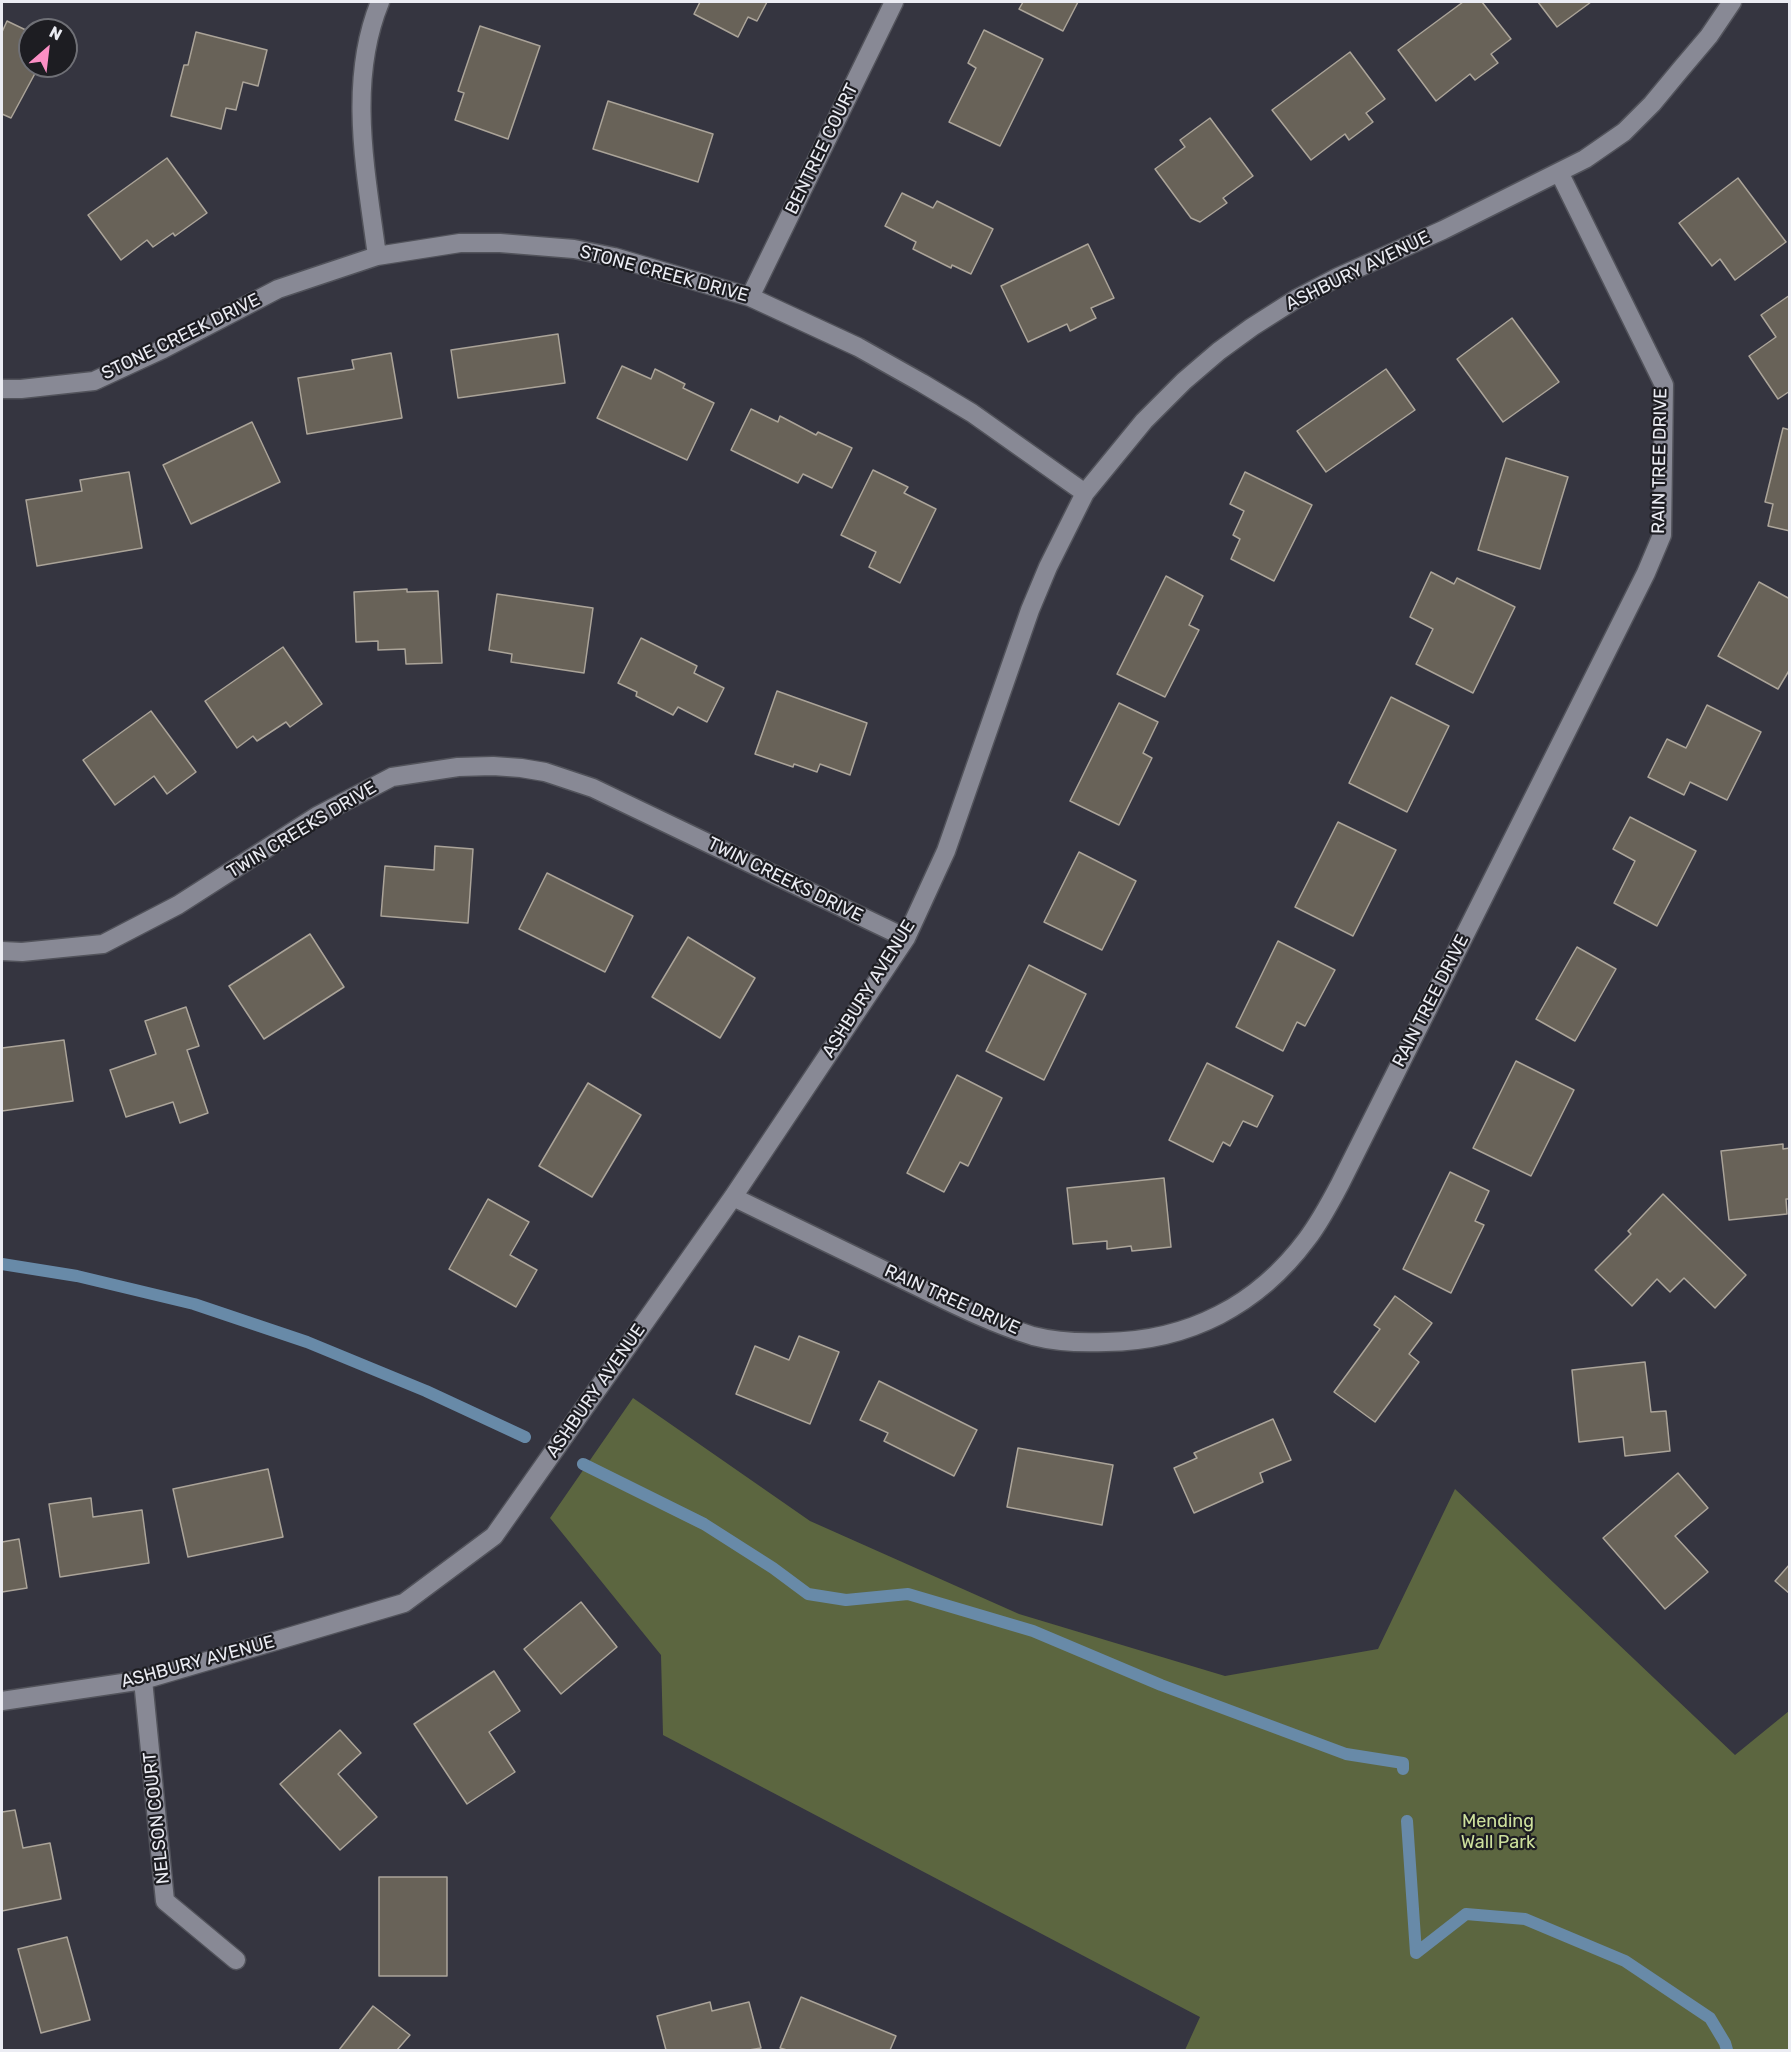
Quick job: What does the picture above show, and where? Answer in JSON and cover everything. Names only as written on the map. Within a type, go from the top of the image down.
[{"type":"street","points":[[376,256],[361,131],[361,92],[367,49],[380,2]]},
{"type":"street","name":"BENTREE COURT","points":[[750,297],[894,2]]},
{"type":"street","name":"ASHBURY AVENUE","points":[[2,1701],[143,1680],[404,1604],[494,1536],[733,1197],[906,938],[946,851],[1030,610],[1048,567],[1085,493],[1144,421],[1184,381],[1252,327],[1296,299],[1338,277],[1443,230],[1585,159],[1631,125],[1652,104],[1709,36],[1732,2]]},
{"type":"street","name":"RAIN TREE DRIVE","points":[[733,1197],[979,1316],[1035,1336],[1082,1342],[1152,1339],[1190,1328],[1220,1315],[1249,1298],[1276,1275],[1303,1245],[1340,1184],[1646,573],[1662,535],[1664,385],[1558,172]]},
{"type":"street","name":"STONE CREEK DRIVE","points":[[2,389],[94,381],[163,349],[269,293],[376,256],[460,243],[500,243],[574,249],[614,257],[750,297],[858,347],[972,413],[1085,493]]},
{"type":"street","name":"TWIN CREEKS DRIVE","points":[[2,951],[22,952],[103,944],[178,905],[317,816],[392,777],[458,767],[493,766],[545,772],[593,788],[906,938]]},
{"type":"street","name":"NELSON COURT","points":[[143,1680],[165,1901],[236,1960]]},
{"type":"green space","name":"Mending Wall Park","points":[[633,1398],[810,1521],[1019,1614],[1225,1676],[1378,1649],[1455,1489],[1735,1755],[1789,1711],[1789,2050],[1185,2050],[1200,2017],[663,1735],[661,1655],[550,1518]]},
{"type":"building","points":[[700,2],[767,2],[757,21],[748,17],[738,37],[694,14]]},
{"type":"building","points":[[1023,2],[1078,2],[1063,31],[1019,9]]},
{"type":"building","points":[[1463,2],[1482,2],[1511,39],[1491,54],[1498,63],[1475,80],[1470,74],[1436,101],[1398,50]]},
{"type":"building","points":[[1538,2],[1591,2],[1557,27]]},
{"type":"building","points":[[7,21],[18,26],[18,78],[33,78],[11,118],[2,114],[2,32]]},
{"type":"building","points":[[480,26],[540,46],[508,139],[455,120],[464,93],[458,91]]},
{"type":"building","points":[[984,30],[1043,59],[1000,146],[949,122],[976,68],[968,63]]},
{"type":"building","points":[[196,32],[267,50],[258,86],[243,82],[236,110],[226,108],[221,129],[171,116],[184,65],[188,65]]},
{"type":"building","points":[[1350,52],[1385,99],[1366,113],[1373,122],[1349,140],[1345,134],[1311,160],[1272,110]]},
{"type":"building","points":[[608,101],[713,134],[698,182],[593,149]]},
{"type":"building","points":[[1210,118],[1253,176],[1223,198],[1227,203],[1200,222],[1191,218],[1155,169],[1185,147],[1180,140]]},
{"type":"building","points":[[167,158],[207,213],[175,236],[173,233],[153,247],[147,240],[121,260],[88,215]]},
{"type":"building","points":[[1738,178],[1786,242],[1735,280],[1720,259],[1712,266],[1679,223]]},
{"type":"building","points":[[902,193],[933,208],[937,201],[993,229],[971,274],[952,265],[951,268],[913,249],[916,242],[885,226]]},
{"type":"building","points":[[1088,244],[1114,298],[1091,308],[1096,318],[1070,331],[1067,324],[1028,342],[1001,286]]},
{"type":"building","points":[[1790,295],[1790,391],[1778,399],[1749,356],[1776,337],[1761,315]]},
{"type":"building","points":[[1512,318],[1559,382],[1503,422],[1457,359]]},
{"type":"building","points":[[558,334],[565,383],[458,398],[451,350]]},
{"type":"building","points":[[391,353],[402,418],[307,434],[298,378],[354,369],[352,360]]},
{"type":"building","points":[[622,366],[651,379],[655,369],[685,384],[683,388],[714,403],[687,460],[597,418]]},
{"type":"building","points":[[1386,369],[1415,410],[1326,472],[1297,431]]},
{"type":"building","points":[[751,409],[778,422],[780,416],[816,435],[818,432],[852,448],[832,488],[803,474],[798,483],[731,450]]},
{"type":"building","points":[[252,422],[280,482],[191,524],[163,465]]},
{"type":"building","points":[[1783,428],[1790,430],[1790,531],[1768,526],[1773,504],[1765,502]]},
{"type":"building","points":[[1506,458],[1568,477],[1540,569],[1478,550]]},
{"type":"building","points":[[873,470],[908,487],[904,493],[936,509],[900,583],[869,567],[876,552],[841,535]]},
{"type":"building","points":[[129,472],[142,548],[37,566],[26,500],[82,491],[80,480]]},
{"type":"building","points":[[1245,472],[1312,505],[1274,581],[1231,559],[1240,539],[1233,535],[1244,511],[1230,504]]},
{"type":"building","points":[[1431,572],[1454,584],[1457,578],[1515,607],[1473,693],[1416,664],[1433,629],[1410,617]]},
{"type":"building","points":[[1166,576],[1203,596],[1189,625],[1199,630],[1165,697],[1117,674]]},
{"type":"building","points":[[1759,582],[1790,599],[1790,669],[1778,689],[1718,656]]},
{"type":"building","points":[[407,589],[407,592],[438,591],[442,663],[406,664],[405,649],[378,650],[378,641],[356,642],[354,592]]},
{"type":"building","points":[[497,594],[593,608],[584,673],[511,662],[512,654],[489,650]]},
{"type":"building","points":[[641,638],[697,666],[694,673],[724,688],[707,722],[678,707],[673,715],[636,696],[637,692],[618,683]]},
{"type":"building","points":[[283,647],[322,704],[290,727],[286,722],[257,741],[253,736],[237,748],[205,701]]},
{"type":"building","points":[[777,691],[867,723],[850,775],[820,764],[817,772],[794,764],[793,767],[755,754]]},
{"type":"building","points":[[1391,697],[1449,726],[1407,812],[1349,783]]},
{"type":"building","points":[[1119,703],[1158,722],[1143,753],[1152,758],[1119,825],[1070,801]]},
{"type":"building","points":[[1707,705],[1761,732],[1727,800],[1690,782],[1684,795],[1648,777],[1667,739],[1686,748]]},
{"type":"building","points":[[151,711],[196,772],[167,794],[154,776],[115,805],[83,760]]},
{"type":"building","points":[[1630,817],[1696,851],[1657,926],[1614,903],[1635,861],[1613,849]]},
{"type":"building","points":[[1338,822],[1396,850],[1353,936],[1295,907]]},
{"type":"building","points":[[435,846],[473,849],[468,923],[381,916],[385,866],[434,870]]},
{"type":"building","points":[[1079,852],[1136,881],[1102,950],[1044,922]]},
{"type":"building","points":[[547,873],[633,916],[605,972],[519,929]]},
{"type":"building","points":[[310,934],[344,987],[264,1039],[229,986]]},
{"type":"building","points":[[688,937],[755,978],[720,1038],[652,997]]},
{"type":"building","points":[[1278,941],[1335,970],[1305,1026],[1297,1022],[1283,1051],[1236,1027]]},
{"type":"building","points":[[1577,947],[1616,969],[1575,1041],[1536,1019]]},
{"type":"building","points":[[1029,965],[1086,994],[1044,1080],[986,1051]]},
{"type":"building","points":[[186,1007],[199,1046],[187,1050],[208,1113],[180,1123],[173,1102],[126,1117],[110,1070],[156,1054],[145,1021]]},
{"type":"building","points":[[64,1040],[73,1101],[2,1111],[2,1048]]},
{"type":"building","points":[[1516,1061],[1574,1090],[1531,1176],[1473,1148]]},
{"type":"building","points":[[1207,1063],[1273,1096],[1257,1127],[1243,1121],[1230,1146],[1223,1142],[1213,1162],[1169,1140]]},
{"type":"building","points":[[957,1075],[1002,1098],[968,1166],[960,1162],[944,1192],[907,1173]]},
{"type":"building","points":[[588,1083],[641,1115],[592,1197],[539,1166]]},
{"type":"building","points":[[1783,1144],[1783,1149],[1790,1148],[1790,1199],[1786,1199],[1787,1214],[1729,1220],[1721,1151]]},
{"type":"building","points":[[1450,1172],[1489,1191],[1475,1221],[1484,1225],[1451,1293],[1403,1269]]},
{"type":"building","points":[[1164,1178],[1171,1247],[1132,1251],[1131,1246],[1107,1249],[1107,1241],[1073,1244],[1067,1188]]},
{"type":"building","points":[[1663,1194],[1746,1275],[1715,1308],[1684,1278],[1670,1292],[1657,1279],[1632,1306],[1595,1270],[1631,1234],[1628,1231]]},
{"type":"building","points":[[488,1199],[529,1222],[510,1255],[537,1270],[516,1307],[449,1269]]},
{"type":"building","points":[[1395,1296],[1432,1323],[1409,1354],[1419,1362],[1375,1422],[1334,1392],[1380,1329],[1374,1325]]},
{"type":"building","points":[[799,1336],[839,1352],[810,1424],[736,1394],[755,1346],[789,1360]]},
{"type":"building","points":[[1645,1362],[1651,1412],[1666,1411],[1670,1451],[1625,1456],[1623,1437],[1579,1442],[1572,1370]]},
{"type":"building","points":[[879,1381],[977,1430],[954,1476],[884,1441],[888,1433],[860,1420]]},
{"type":"building","points":[[1273,1419],[1291,1460],[1260,1473],[1263,1482],[1194,1513],[1174,1468],[1197,1458],[1194,1453]]},
{"type":"building","points":[[1018,1448],[1113,1465],[1102,1525],[1007,1507]]},
{"type":"building","points":[[268,1469],[283,1537],[188,1557],[173,1489]]},
{"type":"building","points":[[1678,1473],[1708,1508],[1675,1536],[1708,1572],[1665,1609],[1603,1538]]},
{"type":"building","points":[[91,1498],[93,1517],[142,1510],[149,1563],[60,1577],[49,1504]]},
{"type":"building","points":[[19,1539],[27,1588],[2,1592],[2,1542]]},
{"type":"building","points":[[1790,1564],[1790,1594],[1775,1581]]},
{"type":"building","points":[[581,1602],[617,1647],[561,1694],[524,1649]]},
{"type":"building","points":[[494,1671],[520,1711],[489,1732],[515,1772],[467,1804],[414,1724]]},
{"type":"building","points":[[340,1730],[361,1753],[338,1774],[377,1817],[340,1850],[280,1784]]},
{"type":"building","points":[[15,1810],[23,1848],[50,1843],[61,1899],[2,1911],[2,1812]]},
{"type":"building","points":[[379,1877],[447,1877],[447,1976],[379,1976]]},
{"type":"building","points":[[67,1937],[90,2020],[41,2033],[18,1949]]},
{"type":"building","points":[[801,1997],[896,2036],[890,2050],[787,2050],[780,2048]]},
{"type":"building","points":[[710,2002],[712,2011],[749,2002],[761,2048],[666,2050],[657,2016]]},
{"type":"building","points":[[373,2006],[410,2035],[397,2050],[339,2050]]},
{"type":"waterway","points":[[2,1264],[77,1276],[194,1304],[307,1342],[426,1391],[525,1437]]},
{"type":"waterway","points":[[583,1464],[704,1524],[773,1568],[808,1594],[846,1600],[908,1594],[1033,1631],[1161,1685],[1346,1754],[1403,1763],[1403,1769]]},
{"type":"waterway","points":[[1407,1821],[1416,1953],[1466,1914],[1525,1919],[1625,1961],[1710,2018],[1727,2050]]}]
